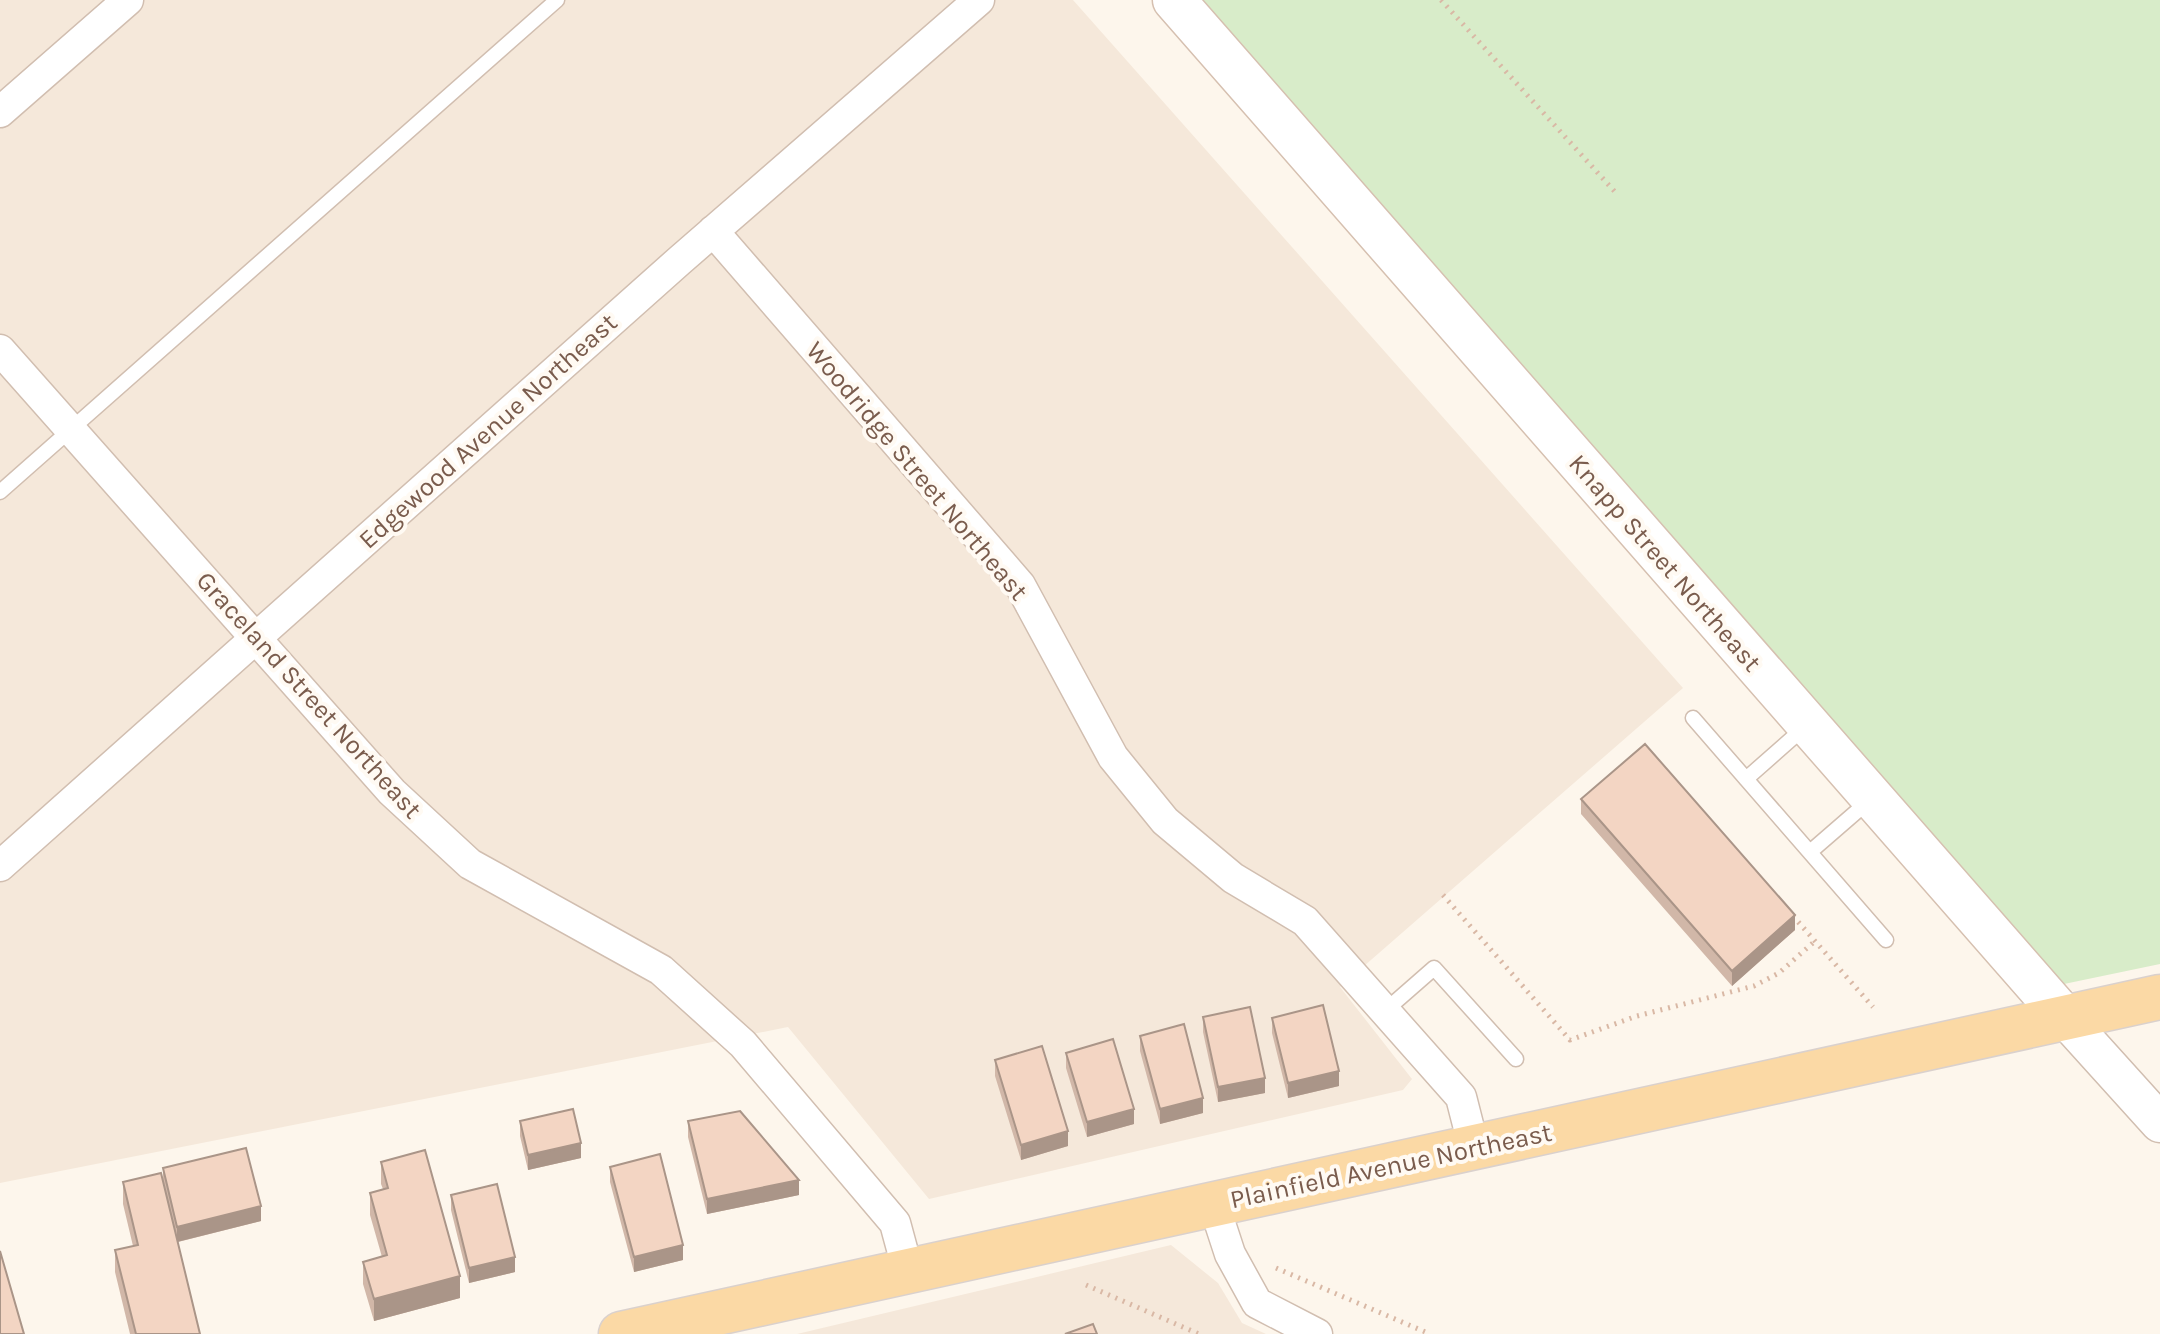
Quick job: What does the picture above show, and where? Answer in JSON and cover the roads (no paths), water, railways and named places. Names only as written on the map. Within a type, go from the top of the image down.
[{"type":"main road","name":"Knapp Street Northeast","points":[[1174,0],[2066,1019]]},
{"type":"main road","name":"Plainfield Avenue Northeast","points":[[621,1334],[728,1322],[908,1271],[2160,997]]},
{"type":"street","points":[[0,112],[128,0]]},
{"type":"street","name":"Edgewood Avenue Northeast","points":[[0,866],[713,231],[979,0]]},
{"type":"street","name":"Woodridge Street Northeast","points":[[713,231],[1020,585],[1113,757],[1165,821],[1233,878],[1305,921],[1461,1097],[1474,1148]]},
{"type":"street","name":"Graceland Street Northeast","points":[[0,350],[392,792],[470,864],[661,970],[743,1044],[895,1223],[908,1271]]},
{"type":"street","name":"Knapp Street Northeast","points":[[2066,1019],[2160,1123]]},
{"type":"street","points":[[1214,1205],[1230,1254],[1257,1303],[1317,1334]]},
{"type":"lane","points":[[0,492],[557,0]]},
{"type":"lane","points":[[1693,718],[1886,940]]},
{"type":"lane","points":[[1746,779],[1807,726]]},
{"type":"lane","points":[[1810,852],[1871,799]]},
{"type":"lane","points":[[1386,1010],[1434,968],[1516,1059]]}]
